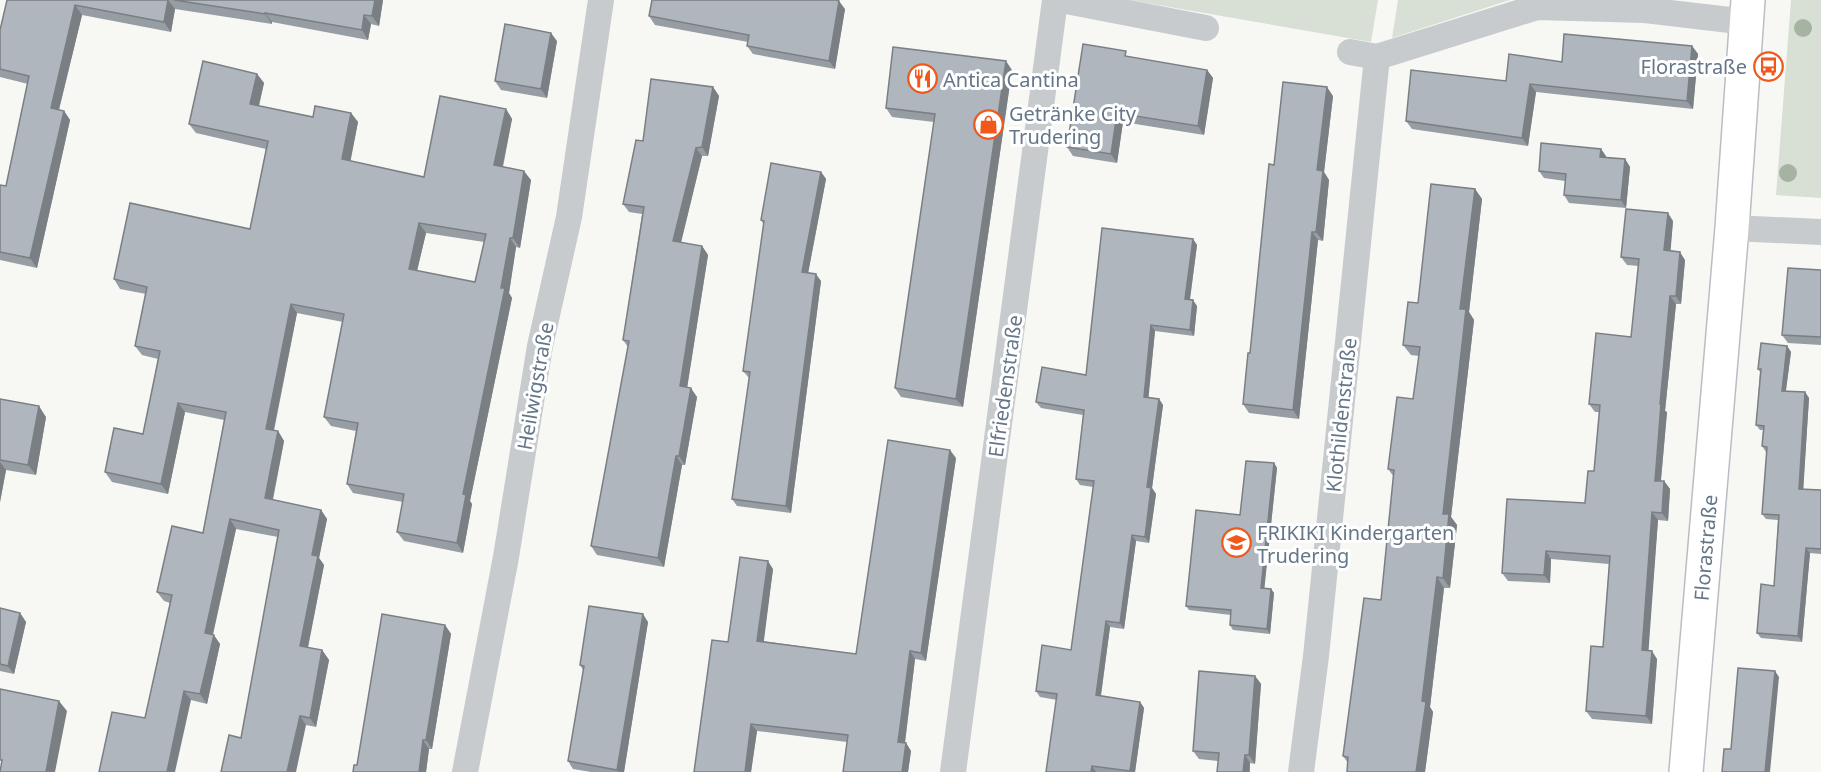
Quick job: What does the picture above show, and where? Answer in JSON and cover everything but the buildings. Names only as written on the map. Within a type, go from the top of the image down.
[{"type":"street","name":"Heilwigstraße","points":[[465,772],[506,557],[540,346],[569,217],[601,0]]},
{"type":"street","name":"Elfriedenstraße","points":[[953,772],[1005,393],[1055,0]]},
{"type":"street","points":[[1060,0],[1206,28]]},
{"type":"street","points":[[1350,52],[1377,57],[1537,7],[1748,11]]},
{"type":"street","name":"Florastraße","points":[[1686,772],[1748,11]]},
{"type":"street","name":"Klothildenstraße","points":[[1301,772],[1316,656],[1377,57]]},
{"type":"street","points":[[1732,228],[1821,232]]},
{"type":"shaded area","points":[[1129,0],[1378,0],[1371,42]]},
{"type":"shaded area","points":[[1398,0],[1510,0],[1392,38]]},
{"type":"shaded area","points":[[1791,0],[1821,0],[1821,198],[1776,195]]},
{"type":"place","name":"Florastraße","points":[[1768,66]]},
{"type":"place","name":"Antica Cantina","points":[[922,79]]},
{"type":"place","name":"Getränke City Trudering","points":[[988,125]]},
{"type":"place","name":"FRIKIKI Kindergarten Trudering","points":[[1236,543]]}]
